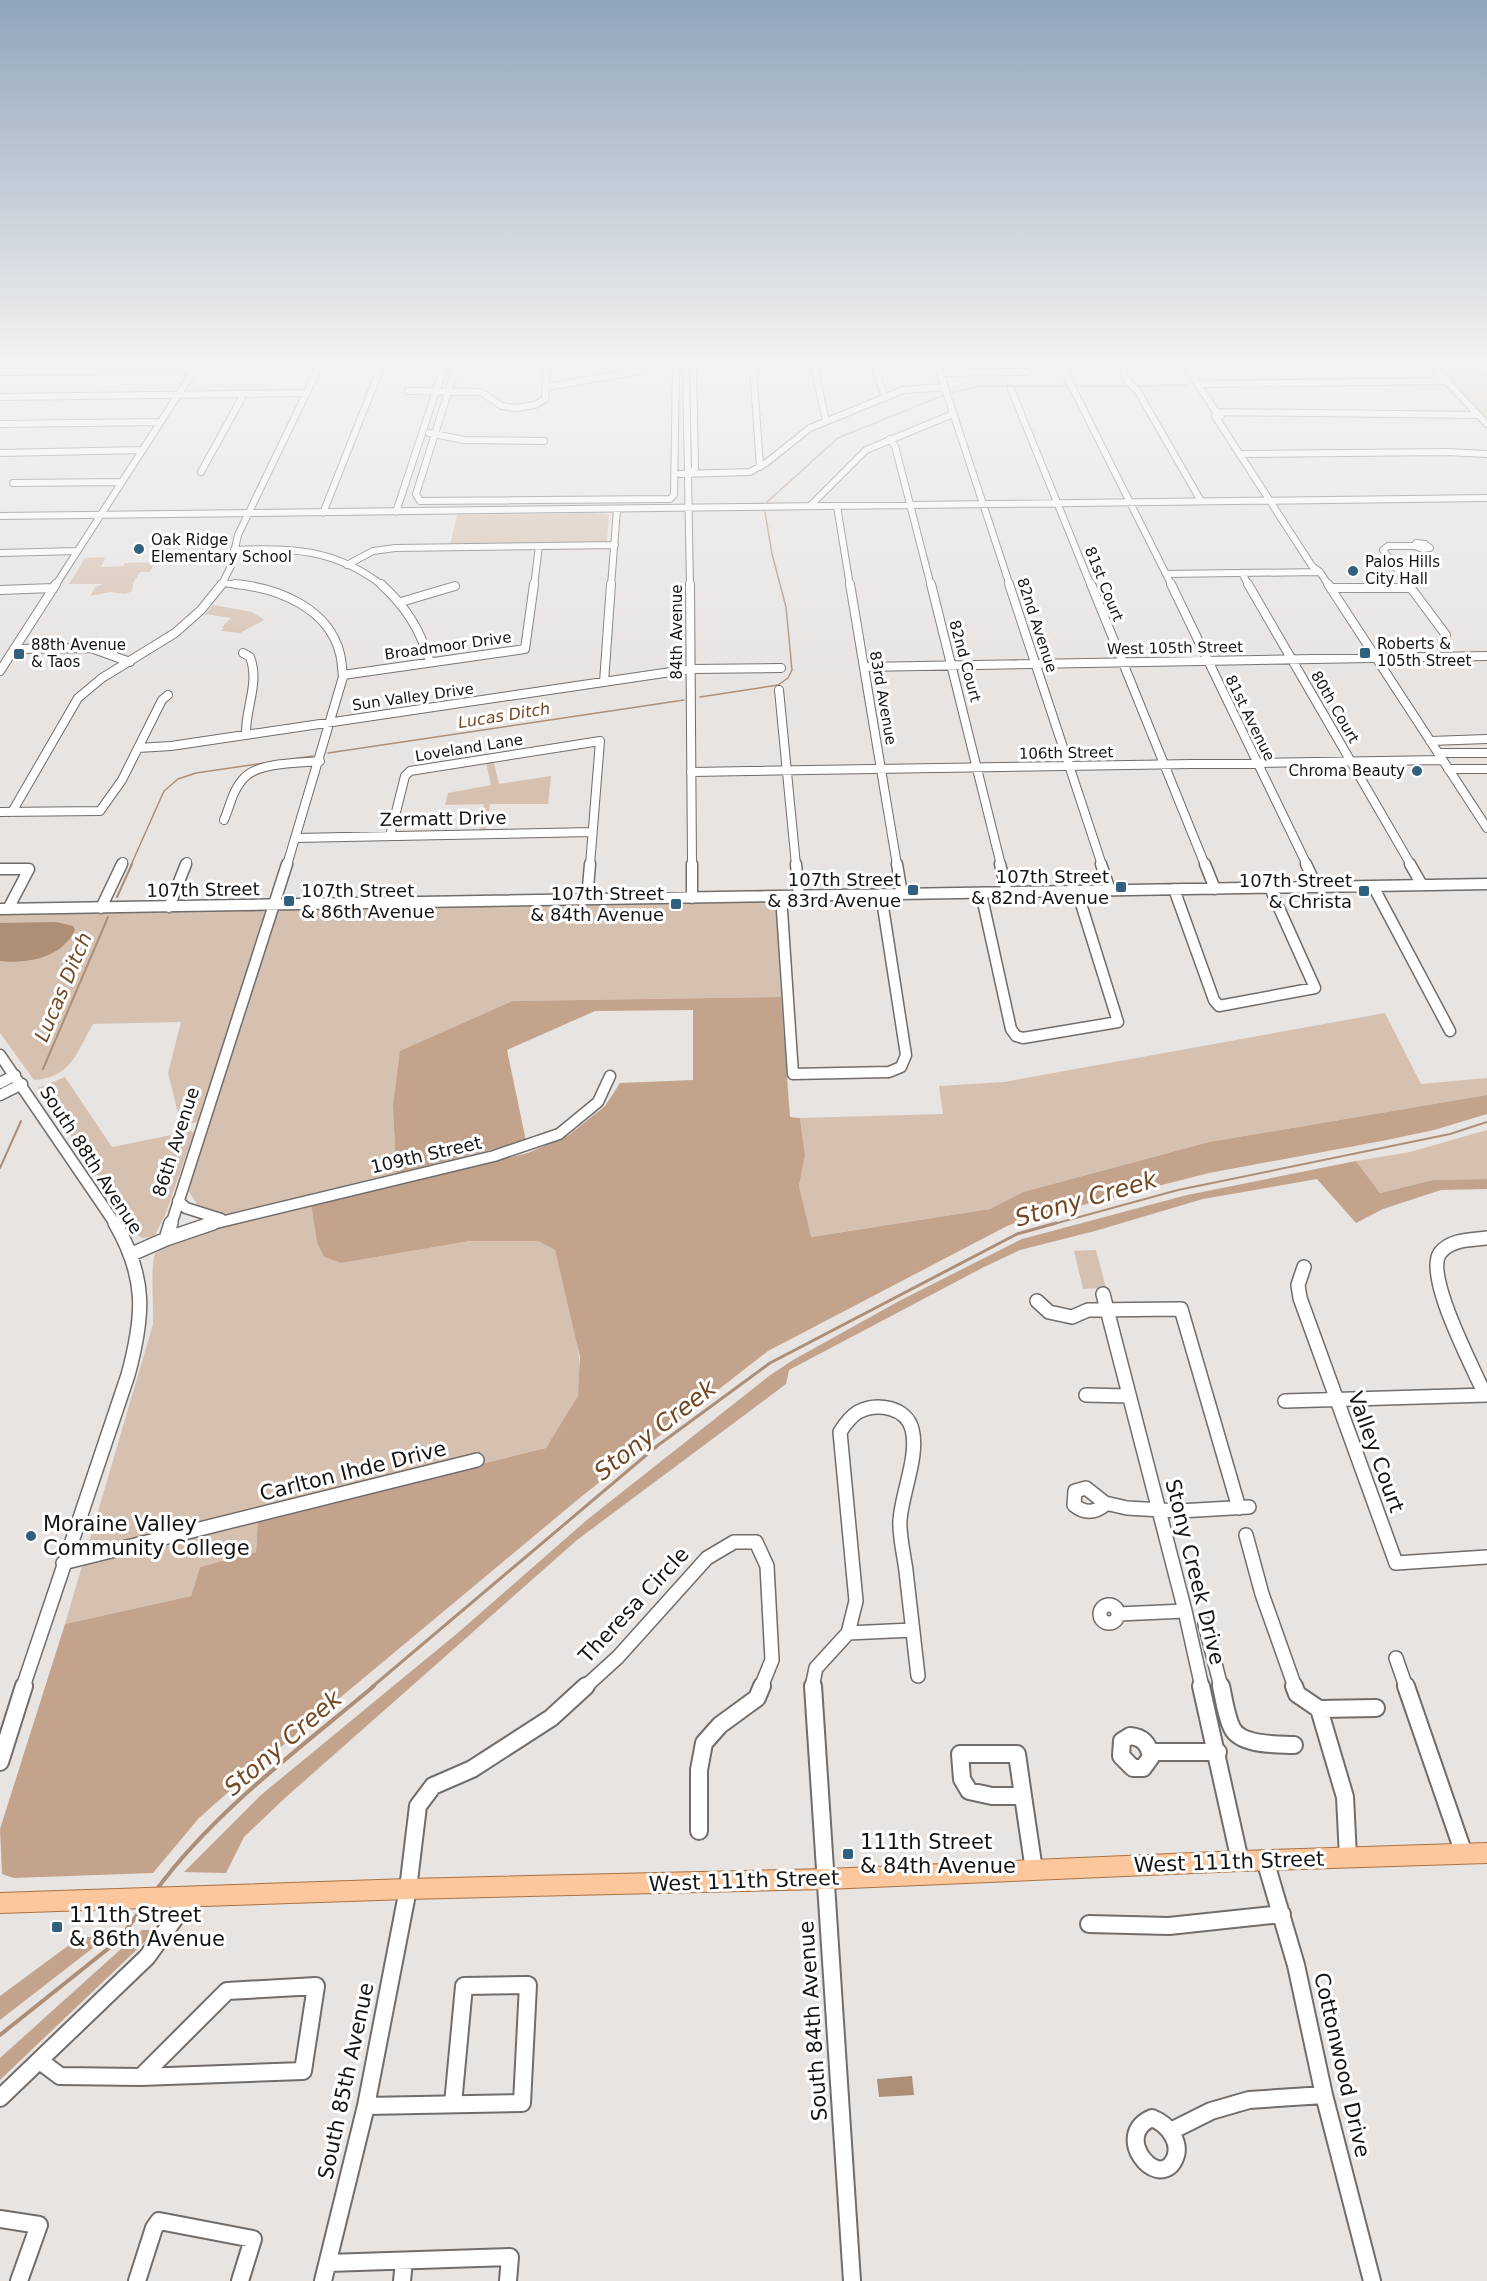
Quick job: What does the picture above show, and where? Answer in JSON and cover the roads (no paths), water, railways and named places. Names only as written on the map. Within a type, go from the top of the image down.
[{"type":"main road","name":"West 111th Street","points":[[0,1903],[408,1889],[827,1879],[1487,1853]]},
{"type":"street","points":[[0,671],[127,473]]},
{"type":"street","points":[[12,812],[73,704],[93,685],[162,642],[195,616],[223,583],[231,566],[237,538],[268,473]]},
{"type":"street","points":[[323,513],[339,473]]},
{"type":"street","points":[[396,512],[411,473]]},
{"type":"street","points":[[422,473],[416,494],[420,501],[670,499],[674,495],[674,474],[705,473]]},
{"type":"street","points":[[810,506],[842,473]]},
{"type":"street","name":"82nd Court","points":[[902,473],[978,768],[1006,892]]},
{"type":"street","name":"82nd Avenue","points":[[973,473],[1110,891]]},
{"type":"street","name":"81st Court","points":[[1045,473],[1215,889]]},
{"type":"street","name":"81st Avenue","points":[[1114,473],[1166,574],[1317,887]]},
{"type":"street","points":[[1186,473],[1202,501]]},
{"type":"street","points":[[1254,473],[1312,566],[1320,572],[1331,588],[1487,828]]},
{"type":"street","points":[[1257,473],[1321,567],[1320,572]]},
{"type":"street","name":"84th Avenue","points":[[688,474],[692,897]]},
{"type":"street","points":[[13,483],[122,482]]},
{"type":"street","points":[[404,493],[416,494]]},
{"type":"street","points":[[0,516],[1487,498]]},
{"type":"street","name":"83rd Avenue","points":[[837,506],[902,894]]},
{"type":"street","points":[[604,682],[617,509]]},
{"type":"street","points":[[347,565],[382,549],[615,545]]},
{"type":"street","name":"Broadmoor Drive","points":[[343,675],[525,649],[539,546]]},
{"type":"street","points":[[1415,546],[1383,548],[1446,635]]},
{"type":"street","points":[[234,550],[295,549],[325,555],[381,584],[401,602],[421,630],[430,662]]},
{"type":"street","points":[[0,553],[77,551]]},
{"type":"street","points":[[1166,574],[1320,572]]},
{"type":"street","name":"80th Court","points":[[1242,573],[1422,885]]},
{"type":"street","points":[[223,583],[251,585],[278,591],[313,612],[336,641],[343,675]]},
{"type":"street","points":[[401,602],[455,586]]},
{"type":"street","points":[[0,590],[53,588]]},
{"type":"street","points":[[1331,588],[1411,588]]},
{"type":"street","points":[[14,649],[91,648],[130,662]]},
{"type":"street","points":[[243,653],[250,657],[255,675],[255,687],[246,713],[246,735]]},
{"type":"street","name":"West 105th Street","points":[[864,667],[1487,656]]},
{"type":"street","points":[[691,669],[781,668]]},
{"type":"street","name":"Sun Valley Drive","points":[[138,748],[171,746],[691,669]]},
{"type":"street","name":"86th Avenue","points":[[166,1239],[320,761],[343,675]]},
{"type":"street","points":[[780,690],[786,771],[800,896]]},
{"type":"street","points":[[0,812],[100,811],[122,780],[162,700],[168,695]]},
{"type":"street","points":[[1430,741],[1487,739]]},
{"type":"street","name":"Loveland Lane","points":[[390,836],[408,772],[600,741],[592,832]]},
{"type":"street","name":"106th Street","points":[[691,772],[1350,761],[1487,755]]},
{"type":"street","points":[[224,820],[241,781],[247,774],[268,768],[320,761]]},
{"type":"street","points":[[1448,769],[1487,769]]},
{"type":"street","points":[[587,899],[592,832]]},
{"type":"street","name":"Zermatt Drive","points":[[295,838],[592,832]]},
{"type":"street","points":[[101,908],[123,862]]},
{"type":"street","points":[[169,907],[187,862]]},
{"type":"street","points":[[0,869],[29,869],[4,909]]},
{"type":"street","name":"107th Street","points":[[4,909],[1487,884]]},
{"type":"street","points":[[1373,886],[1450,1031]]},
{"type":"street","points":[[1174,889],[1214,1000],[1219,1006],[1315,988],[1270,888]]},
{"type":"street","points":[[981,893],[1012,1033],[1023,1038],[1118,1022],[1077,891]]},
{"type":"street","points":[[781,896],[793,1074],[889,1072],[901,1067],[906,1055],[881,894]]},
{"type":"street","name":"South 88th Avenue","points":[[0,1055],[116,1225],[132,1254]]},
{"type":"street","name":"109th Street","points":[[166,1239],[223,1220],[494,1156],[560,1134],[598,1102],[610,1076]]},
{"type":"street","points":[[0,1083],[18,1080]]},
{"type":"street","points":[[0,1095],[18,1080]]},
{"type":"street","points":[[178,1201],[186,1208],[223,1220]]},
{"type":"street","points":[[1285,1401],[1486,1395],[1440,1294],[1434,1275],[1437,1258],[1448,1247],[1465,1239],[1487,1238]]},
{"type":"street","points":[[0,1762],[137,1335],[141,1314],[140,1292],[132,1254],[166,1239]]},
{"type":"street","name":"Valley Court","points":[[1304,1267],[1298,1285],[1300,1299],[1396,1563],[1487,1557]]},
{"type":"street","name":"Stony Creek Drive","points":[[1103,1294],[1185,1611],[1218,1752],[1240,1861]]},
{"type":"street","points":[[1037,1301],[1049,1312],[1072,1317],[1088,1310],[1181,1309],[1244,1508],[1158,1510],[1106,1504]]},
{"type":"street","points":[[1086,1395],[1130,1396]]},
{"type":"street","name":"South 84th Avenue","points":[[852,2281],[827,1879],[812,1690],[816,1668],[848,1633],[856,1601],[840,1432],[844,1422],[856,1412],[873,1406],[890,1407],[904,1415],[913,1428],[914,1441],[900,1521],[918,1676]]},
{"type":"street","name":"Carlton Ihde Drive","points":[[63,1563],[477,1460]]},
{"type":"street","points":[[1246,1535],[1262,1594],[1297,1694],[1319,1709],[1376,1708]]},
{"type":"street","name":"Theresa Circle","points":[[408,1889],[418,1806],[433,1786],[472,1769],[551,1718],[618,1657],[707,1558],[734,1542],[756,1542],[767,1566],[772,1660],[757,1698],[720,1725],[704,1743],[699,1770],[699,1832]]},
{"type":"street","points":[[1118,1614],[1185,1611]]},
{"type":"street","points":[[1205,1624],[1230,1724],[1235,1733],[1257,1741],[1294,1744]]},
{"type":"street","points":[[848,1633],[912,1630]]},
{"type":"street","points":[[1396,1658],[1464,1854]]},
{"type":"street","points":[[1200,1677],[1218,1677]]},
{"type":"street","points":[[1319,1709],[1345,1797],[1348,1857]]},
{"type":"street","points":[[1150,1752],[1218,1752]]},
{"type":"street","points":[[1024,1796],[972,1794],[965,1789],[960,1754],[1017,1754],[1024,1796],[1034,1870]]},
{"type":"street","name":"Cottonwood Drive","points":[[1265,1860],[1296,1965],[1324,2096],[1372,2281]]},
{"type":"street","name":"South 85th Avenue","points":[[325,2272],[366,2106],[408,1889]]},
{"type":"street","points":[[0,2098],[147,1957],[190,1897]]},
{"type":"street","points":[[1089,1924],[1169,1926],[1282,1914]]},
{"type":"street","points":[[366,2106],[522,2103],[528,1985],[464,1986],[453,2104]]},
{"type":"street","points":[[40,2061],[60,2076],[141,2077],[303,2071],[316,1986],[227,1991],[141,2077]]},
{"type":"street","points":[[1171,2131],[1211,2111],[1249,2100],[1324,2096]]},
{"type":"street","points":[[0,2219],[39,2225],[19,2281]]},
{"type":"street","points":[[136,2281],[154,2228],[159,2221],[253,2239],[240,2281]]},
{"type":"street","points":[[325,2272],[404,2260],[510,2257],[508,2281]]},
{"type":"street","points":[[402,2281],[404,2260]]},
{"type":"waterway","name":"Lucas Ditch","points":[[767,502],[799,473]]},
{"type":"waterway","name":"Lucas Ditch","points":[[700,697],[778,685],[788,678],[792,670],[786,607],[772,554],[765,512]]},
{"type":"waterway","name":"Lucas Ditch","points":[[328,753],[684,700]]},
{"type":"waterway","name":"Lucas Ditch","points":[[131,865],[164,791],[178,779],[196,773],[313,756]]},
{"type":"waterway","name":"Lucas Ditch","points":[[117,897],[132,864]]},
{"type":"waterway","name":"Lucas Ditch","points":[[43,1069],[108,917]]},
{"type":"waterway","name":"Lucas Ditch","points":[[0,1168],[21,1121]]},
{"type":"waterway","name":"Stony Creek","points":[[1050,1225],[1178,1190],[1450,1134],[1487,1122]]},
{"type":"waterway","name":"Stony Creek","points":[[372,1687],[657,1446],[770,1363],[1017,1234],[1056,1223]]},
{"type":"waterway","name":"Stony Creek","points":[[157,1889],[205,1833],[259,1781],[374,1686]]},
{"type":"waterway","name":"Stony Creek","points":[[0,2035],[119,1940],[142,1908]]},
{"type":"place","name":"Oak Ridge Elementary School","points":[[139,549]]},
{"type":"place","name":"Palos Hills City Hall","points":[[1353,571]]},
{"type":"place","name":"Roberts & 105th Street","points":[[1365,653]]},
{"type":"place","name":"88th Avenue & Taos","points":[[19,654]]},
{"type":"place","name":"Chroma Beauty","points":[[1417,771]]},
{"type":"place","name":"107th Street & 82nd Avenue","points":[[1121,887]]},
{"type":"place","name":"107th Street & 83rd Avenue","points":[[913,890]]},
{"type":"place","name":"107th Street & Christa","points":[[1364,891]]},
{"type":"place","name":"107th Street & 86th Avenue","points":[[289,901]]},
{"type":"place","name":"107th Street & 84th Avenue","points":[[676,904]]},
{"type":"place","name":"Moraine Valley Community College","points":[[31,1536]]},
{"type":"place","name":"111th Street & 84th Avenue","points":[[848,1854]]},
{"type":"place","name":"111th Street & 86th Avenue","points":[[57,1927]]}]
